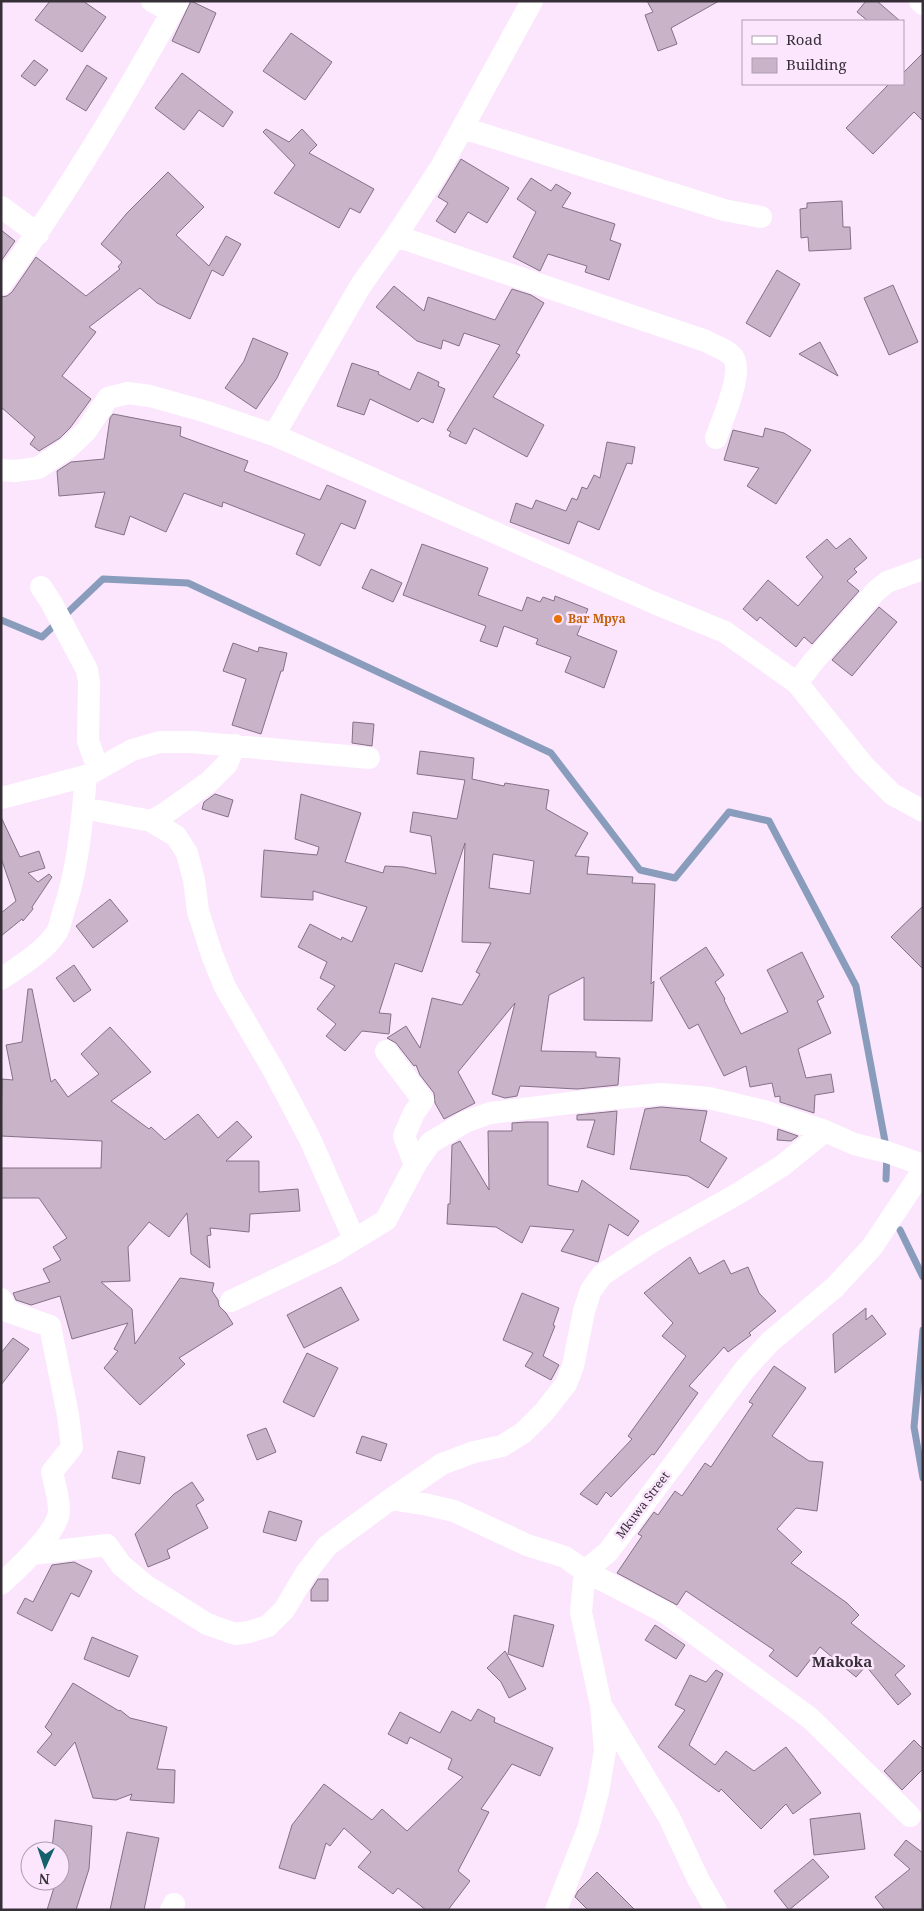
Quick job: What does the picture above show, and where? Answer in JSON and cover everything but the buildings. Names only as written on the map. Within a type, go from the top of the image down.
[{"type":"street","points":[[1,284],[38,234],[114,115],[175,7],[152,1]]},
{"type":"street","points":[[274,435],[361,285],[441,167],[532,1]]},
{"type":"street","points":[[920,1],[923,4]]},
{"type":"street","points":[[463,128],[724,210],[762,218]]},
{"type":"street","points":[[1,207],[38,234]]},
{"type":"street","points":[[396,236],[706,341],[732,356],[736,363],[736,379],[716,438]]},
{"type":"street","points":[[1,470],[15,472],[38,468],[68,448],[80,437],[108,398],[128,393],[150,396],[206,412],[274,435],[643,598],[725,632],[797,683],[864,766],[892,794],[923,811]]},
{"type":"street","points":[[797,683],[812,662],[876,591],[887,582],[923,570]]},
{"type":"street","points":[[1,979],[38,952],[57,931],[67,901],[92,773],[88,741],[89,682],[87,670],[51,602],[40,587]]},
{"type":"street","points":[[1,798],[92,773],[132,750],[160,742],[235,745],[369,758]]},
{"type":"street","points":[[150,821],[167,812],[209,782],[227,764],[235,745]]},
{"type":"street","points":[[84,808],[150,821],[176,836],[187,853],[194,880],[198,911],[212,955],[225,987],[274,1071],[310,1139],[354,1239]]},
{"type":"street","points":[[386,1051],[423,1100],[414,1113],[404,1136],[415,1165]]},
{"type":"street","points":[[231,1301],[334,1252],[386,1220],[415,1165],[430,1143],[465,1122],[490,1113],[586,1100],[661,1094],[709,1098],[764,1111],[854,1144],[887,1152],[923,1165]]},
{"type":"street","points":[[32,1554],[107,1545],[121,1565],[145,1585],[207,1624],[235,1634],[268,1626],[284,1610],[306,1574],[327,1546],[442,1464],[474,1452],[502,1446],[523,1434],[544,1412],[566,1384],[573,1366],[584,1311],[591,1290],[602,1275],[650,1243],[782,1166],[825,1132]]},
{"type":"street","name":"Mkuwa Street","points":[[584,1571],[608,1552],[745,1369],[770,1342],[835,1287],[872,1247],[920,1181]]},
{"type":"street","points":[[1,1299],[7,1311],[50,1326]]},
{"type":"street","points":[[1,1323],[50,1326]]},
{"type":"street","points":[[1,1584],[32,1554],[50,1532],[59,1513],[52,1472],[72,1447],[68,1415],[50,1326]]},
{"type":"street","points":[[391,1499],[454,1511],[527,1545],[565,1557],[584,1571],[666,1612],[810,1718],[910,1816]]},
{"type":"street","points":[[556,1910],[588,1829],[598,1792],[604,1751],[601,1705],[580,1612],[584,1571]]},
{"type":"street","points":[[601,1705],[669,1817],[698,1879],[716,1910]]},
{"type":"waterway","points":[[1,620],[42,637],[103,579],[188,583],[551,753],[640,870],[675,878],[729,812],[769,821],[856,986],[887,1152],[886,1179]]},
{"type":"waterway","points":[[900,1230],[923,1277]]},
{"type":"waterway","points":[[923,1330],[914,1427],[923,1478]]},
{"type":"place","name":"Bar Mpya","points":[[558,619]]},
{"type":"district","name":"Makoka","points":[[842,1662]]}]
